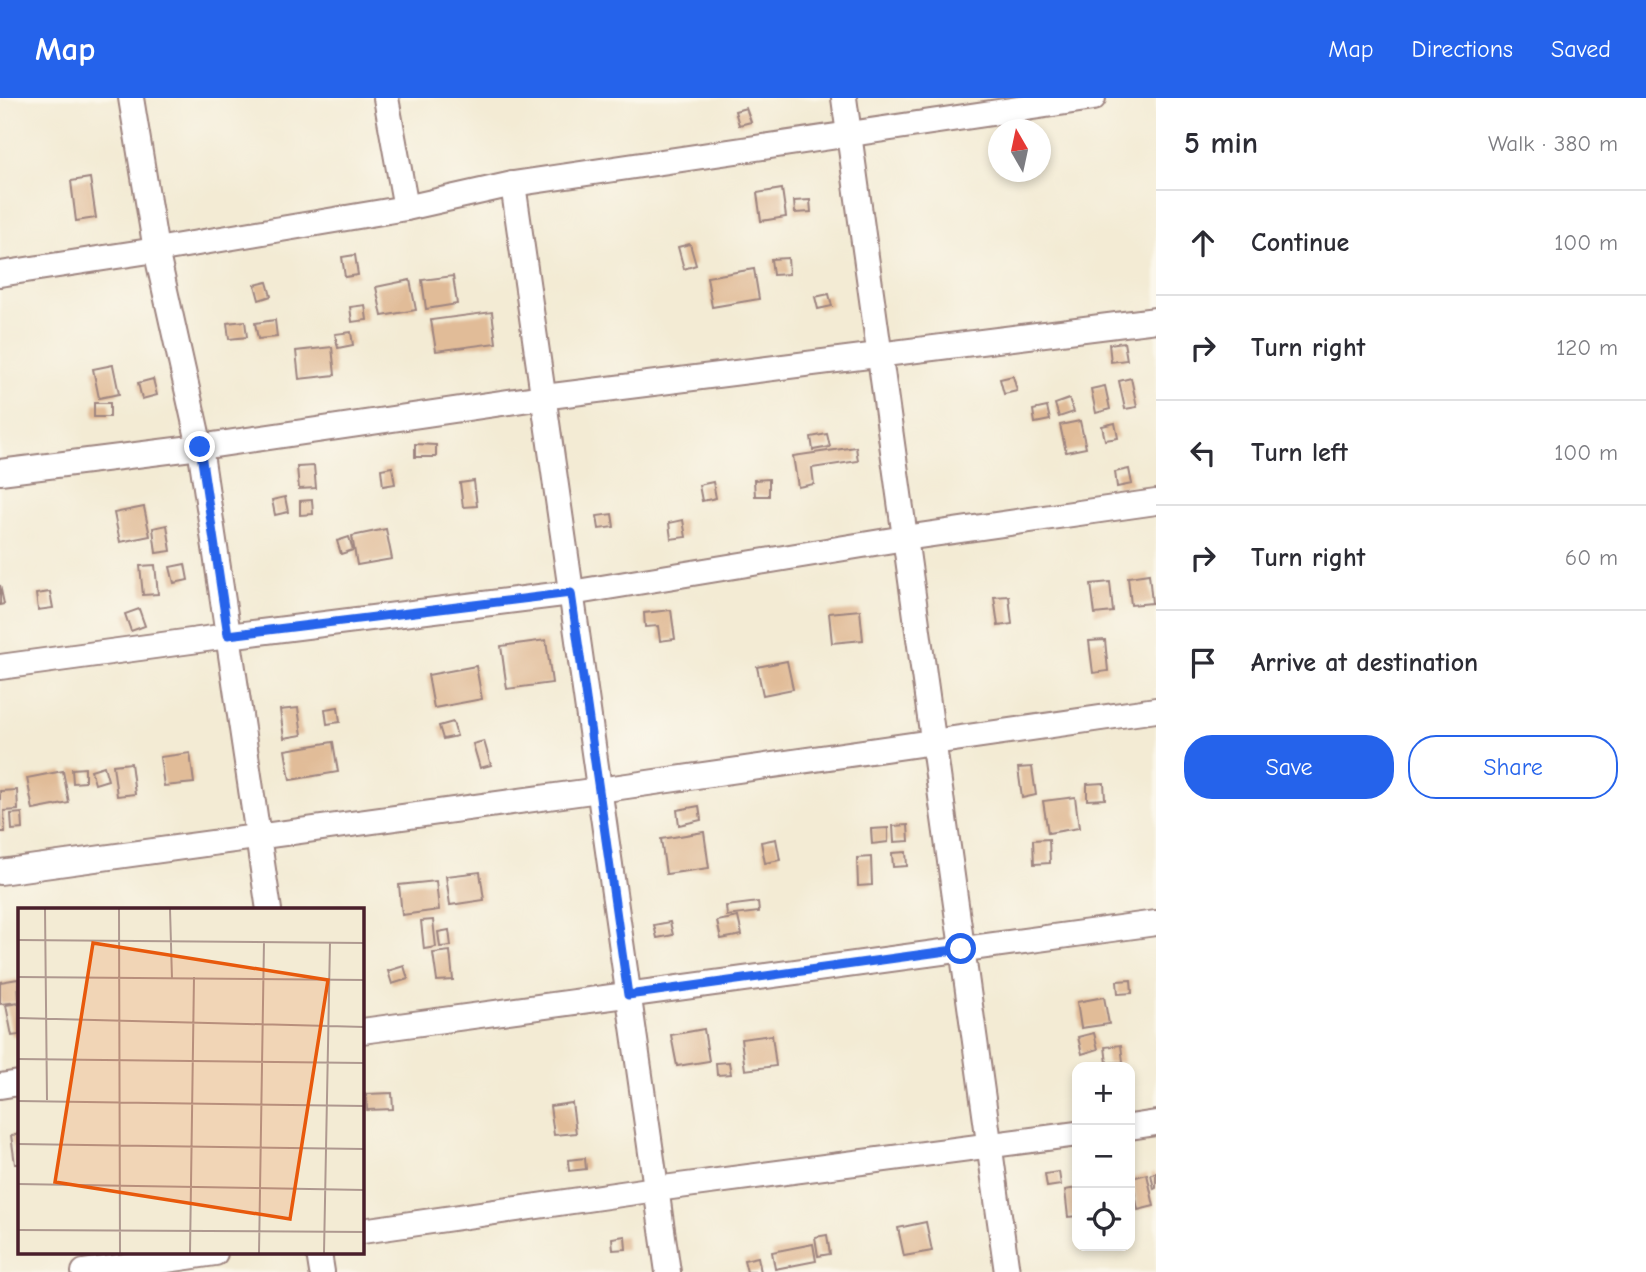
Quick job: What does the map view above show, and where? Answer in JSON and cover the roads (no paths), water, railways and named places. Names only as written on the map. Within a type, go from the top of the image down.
[{"type":"street","points":[[131,98],[156,250],[200,447],[269,908]]},
{"type":"street","points":[[386,98],[406,208]]},
{"type":"street","points":[[844,98],[1007,1272]]},
{"type":"street","points":[[0,274],[406,208],[513,184],[1093,98]]},
{"type":"street","points":[[513,184],[667,1272]]},
{"type":"street","points":[[0,472],[200,447],[543,397],[1156,320]]},
{"type":"street","points":[[0,667],[228,635],[571,593],[905,538],[1156,502]]},
{"type":"street","points":[[0,872],[1156,710]]},
{"type":"street","points":[[364,1031],[1156,923]]},
{"type":"street","points":[[0,1086],[18,1083]]},
{"type":"street","points":[[1135,1126],[1156,1123]]},
{"type":"street","points":[[364,1231],[656,1189],[1072,1135]]},
{"type":"street","points":[[84,1272],[208,1254]]},
{"type":"street","points":[[319,1254],[322,1272]]}]
